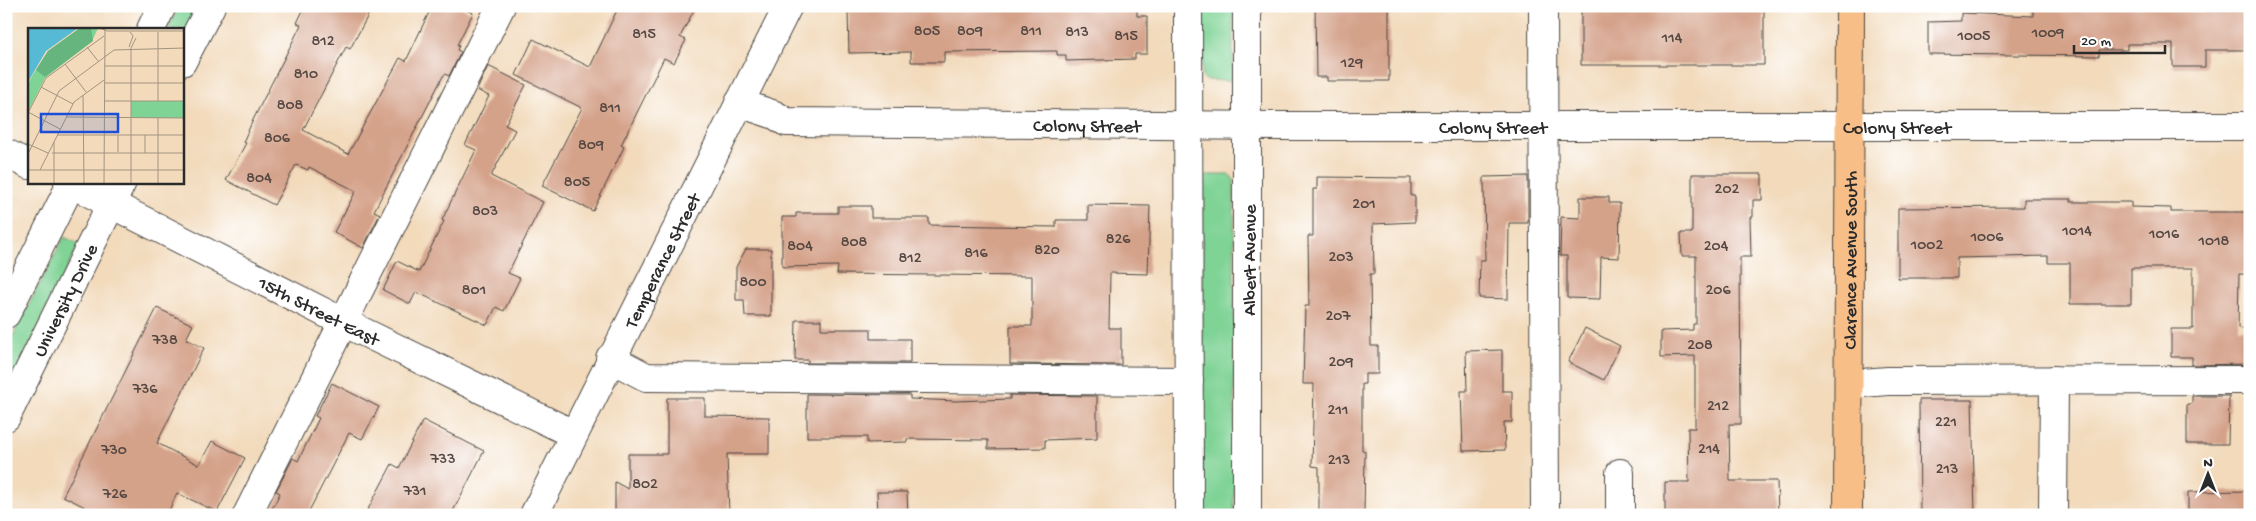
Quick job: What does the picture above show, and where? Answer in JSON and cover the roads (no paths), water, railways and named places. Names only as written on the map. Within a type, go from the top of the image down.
[{"type":"main road","name":"Clarence Avenue South","points":[[1848,515],[1850,6]]},
{"type":"street","points":[[151,28],[162,6]]},
{"type":"street","points":[[184,58],[211,6]]},
{"type":"street","points":[[247,515],[501,6]]},
{"type":"street","name":"Temperance Street","points":[[534,515],[610,358],[788,6]]},
{"type":"street","points":[[1188,6],[1189,515]]},
{"type":"street","name":"Albert Avenue","points":[[1247,6],[1247,515]]},
{"type":"street","points":[[1543,6],[1545,515]]},
{"type":"street","name":"Colony Street","points":[[739,103],[775,115],[786,122],[1248,126],[2250,126]]},
{"type":"street","points":[[6,153],[28,164]]},
{"type":"street","points":[[6,314],[70,184]]},
{"type":"street","name":"15th Street East","points":[[75,184],[116,193],[343,322],[573,434]]},
{"type":"street","name":"University Drive","points":[[6,417],[116,193]]},
{"type":"street","points":[[610,358],[646,377],[1189,381]]},
{"type":"street","points":[[2053,515],[2054,380]]},
{"type":"street","points":[[1849,384],[1888,381],[2250,380]]},
{"type":"street","points":[[1620,473],[1620,515]]}]
